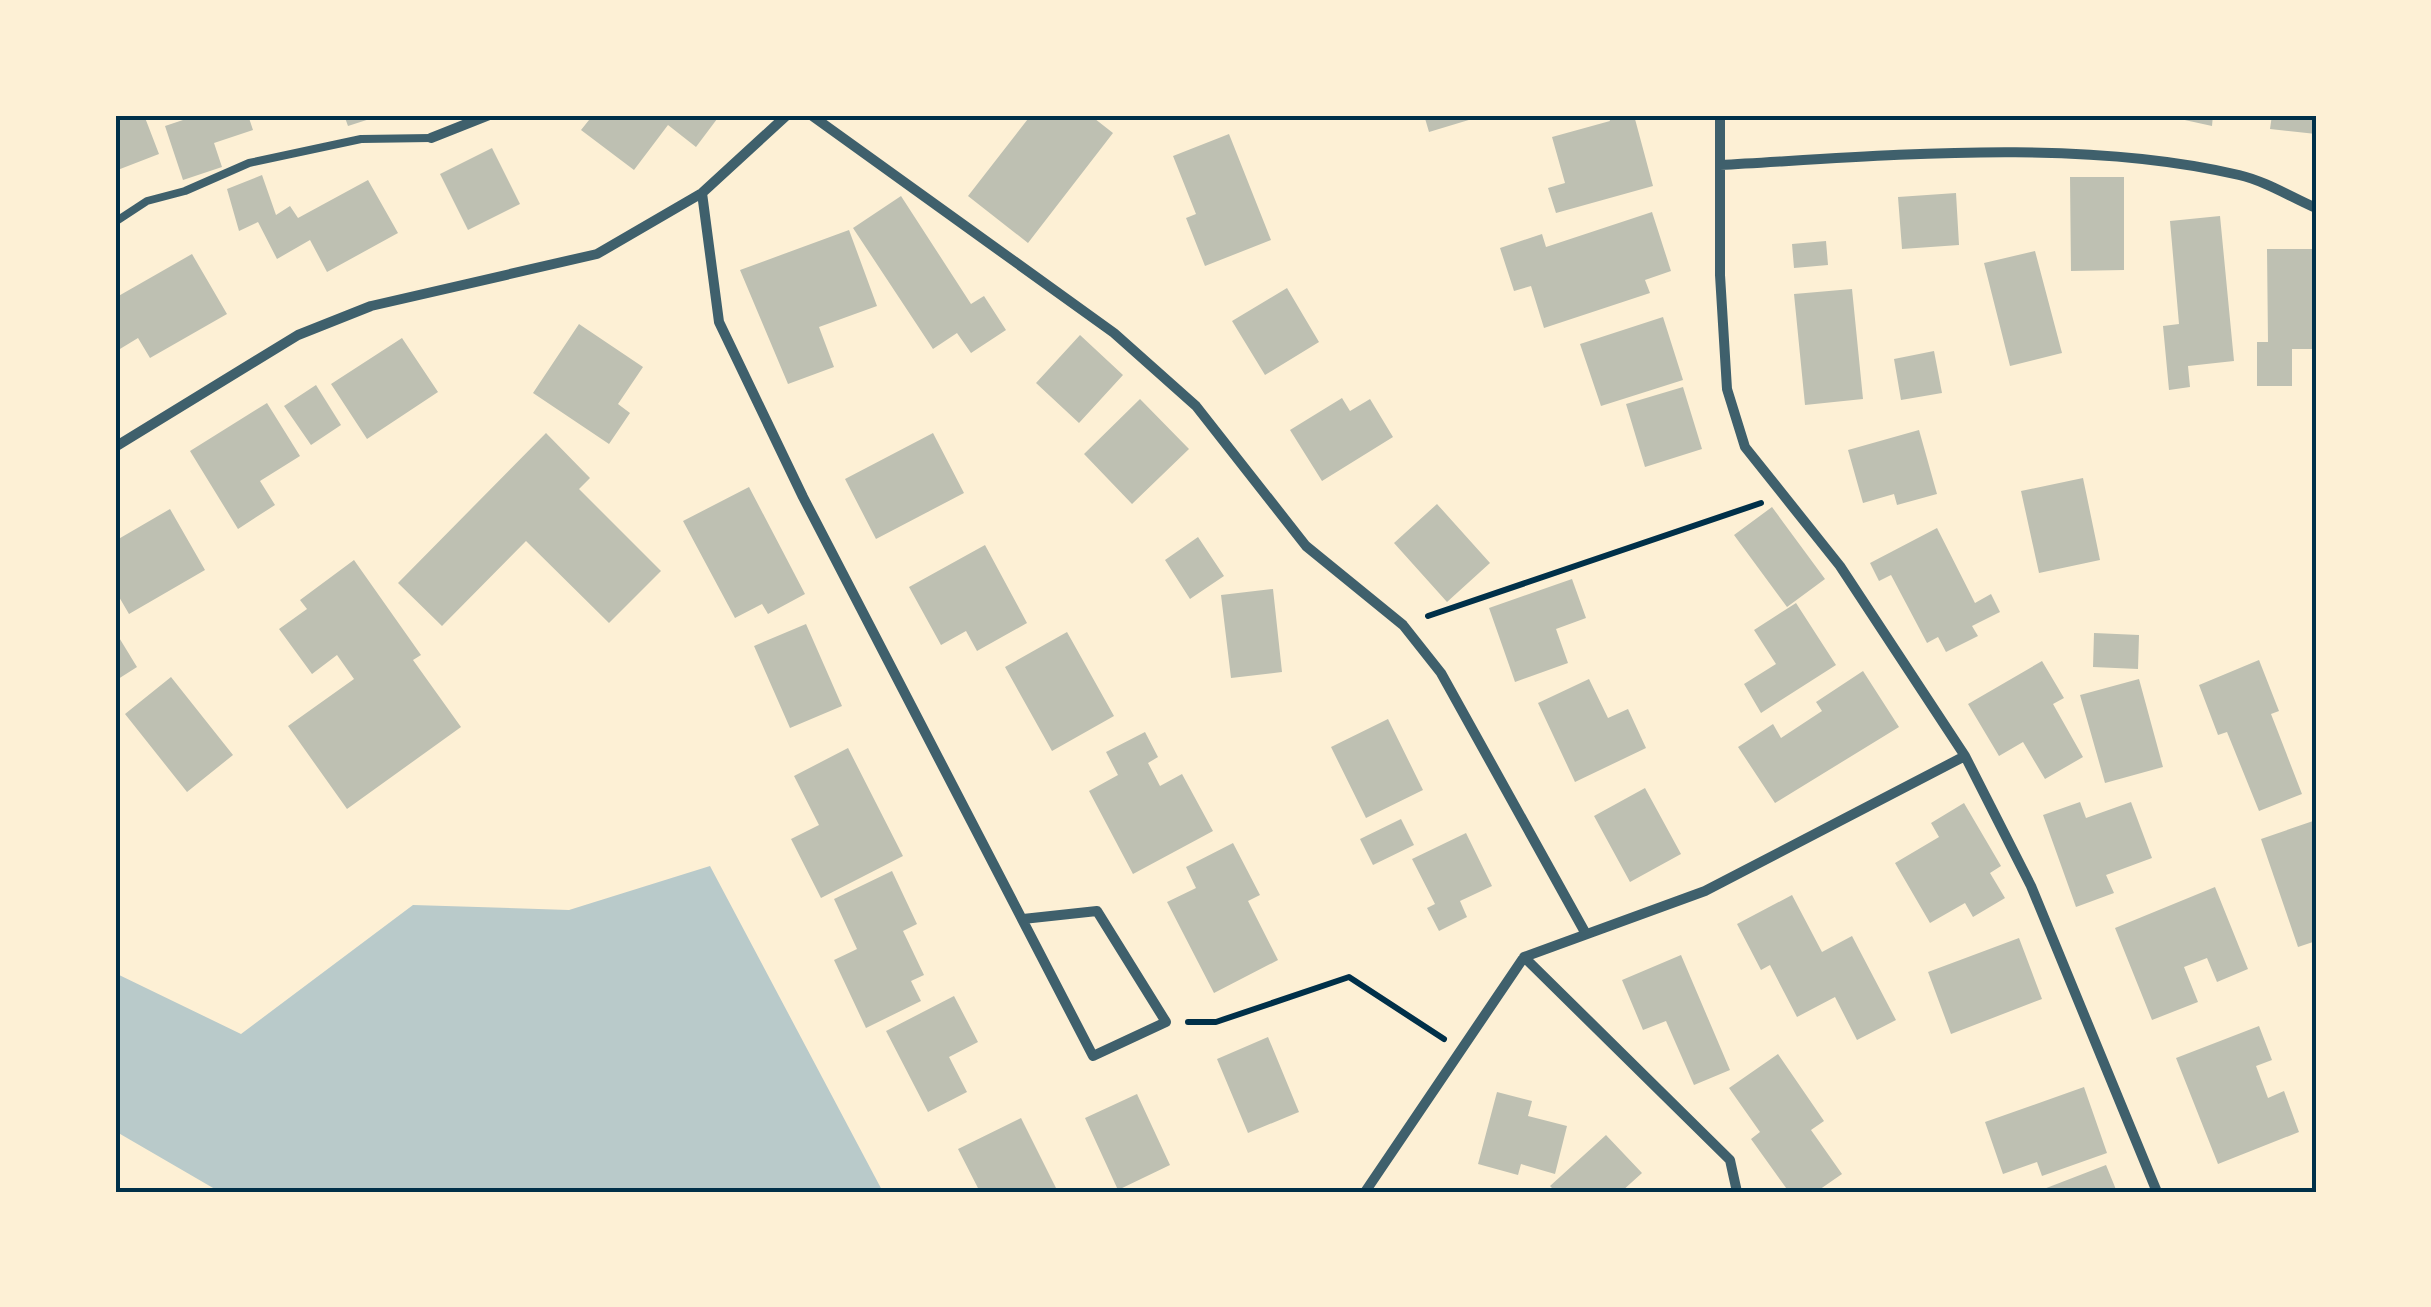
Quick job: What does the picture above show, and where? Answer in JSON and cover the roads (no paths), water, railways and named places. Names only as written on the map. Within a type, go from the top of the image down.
[{"type":"street","points":[[431,138],[490,115]]},
{"type":"street","points":[[115,448],[298,335],[371,306],[597,254],[702,193],[787,115]]},
{"type":"street","points":[[811,115],[1114,332],[1196,406],[1306,546],[1403,625],[1441,672],[1586,934]]},
{"type":"street","points":[[1720,115],[1727,389],[1745,447],[1840,566],[1965,756],[2031,886],[2158,1192]]},
{"type":"street","points":[[1720,165],[1926,153],[2095,156],[2241,176],[2316,208]]},
{"type":"street","points":[[702,193],[720,322],[803,497],[1094,1056],[1166,1022],[1097,911],[1023,919]]},
{"type":"street","points":[[1365,1192],[1524,957],[1641,918],[1704,891],[1965,756]]},
{"type":"street","points":[[1524,957],[1730,1160],[1737,1192]]},
{"type":"lane","points":[[115,222],[147,201],[185,191],[250,163],[360,138],[431,138]]}]
